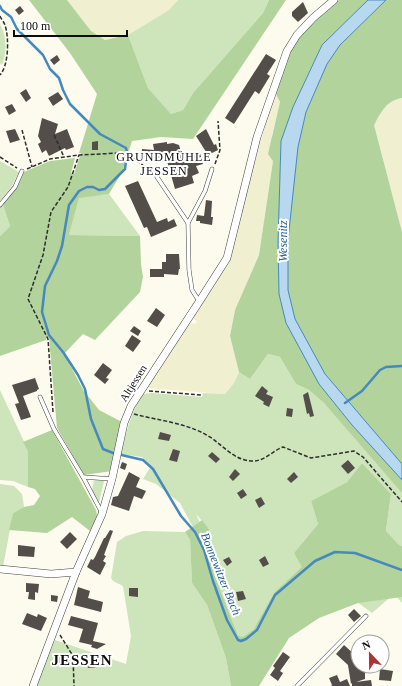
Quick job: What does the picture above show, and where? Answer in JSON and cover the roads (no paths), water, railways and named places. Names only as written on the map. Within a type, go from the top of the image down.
[{"type":"street","name":"Altjessen","points":[[33,686],[76,572],[102,514],[112,479],[124,423],[131,406],[227,258],[257,137],[287,51],[297,35],[313,18],[334,0]]},
{"type":"street","points":[[0,569],[51,574],[76,572]]},
{"type":"lane","points":[[199,302],[192,290],[189,270],[188,223],[206,191],[212,170]]},
{"type":"lane","points":[[0,205],[15,187],[22,171]]},
{"type":"lane","points":[[157,177],[188,223]]},
{"type":"lane","points":[[40,398],[54,429],[82,476],[102,514]]},
{"type":"lane","points":[[82,476],[112,479]]},
{"type":"lane","points":[[297,686],[366,616]]},
{"type":"water","name":"Wesenitz","points":[[368,0],[386,0],[340,45],[327,64],[306,112],[298,147],[288,240],[288,290],[295,319],[325,374],[402,464],[402,480],[352,425],[319,384],[286,323],[279,294],[278,242],[281,141],[293,107],[322,45]]},
{"type":"waterway","name":"Bonnewitzer Bach","points":[[0,6],[2,10],[11,17],[17,29],[43,55],[50,69],[59,78],[70,104],[100,134],[126,148],[127,152],[125,169],[105,189],[99,190],[93,187],[87,187],[79,191],[69,205],[62,246],[57,261],[45,286],[42,312],[49,335],[63,352],[85,389],[91,419],[103,449],[113,453],[143,460],[153,469],[181,516],[195,532],[204,550],[227,620],[238,640],[241,641],[246,639],[257,630],[275,595],[315,561],[335,552],[355,553],[402,570]]},
{"type":"waterway","points":[[345,403],[362,391],[380,370],[386,367],[402,366]]},
{"type":"district","name":"GRUNDMÜHLE JESSEN","points":[[164,164]]},
{"type":"district","name":"JESSEN","points":[[82,660]]}]
